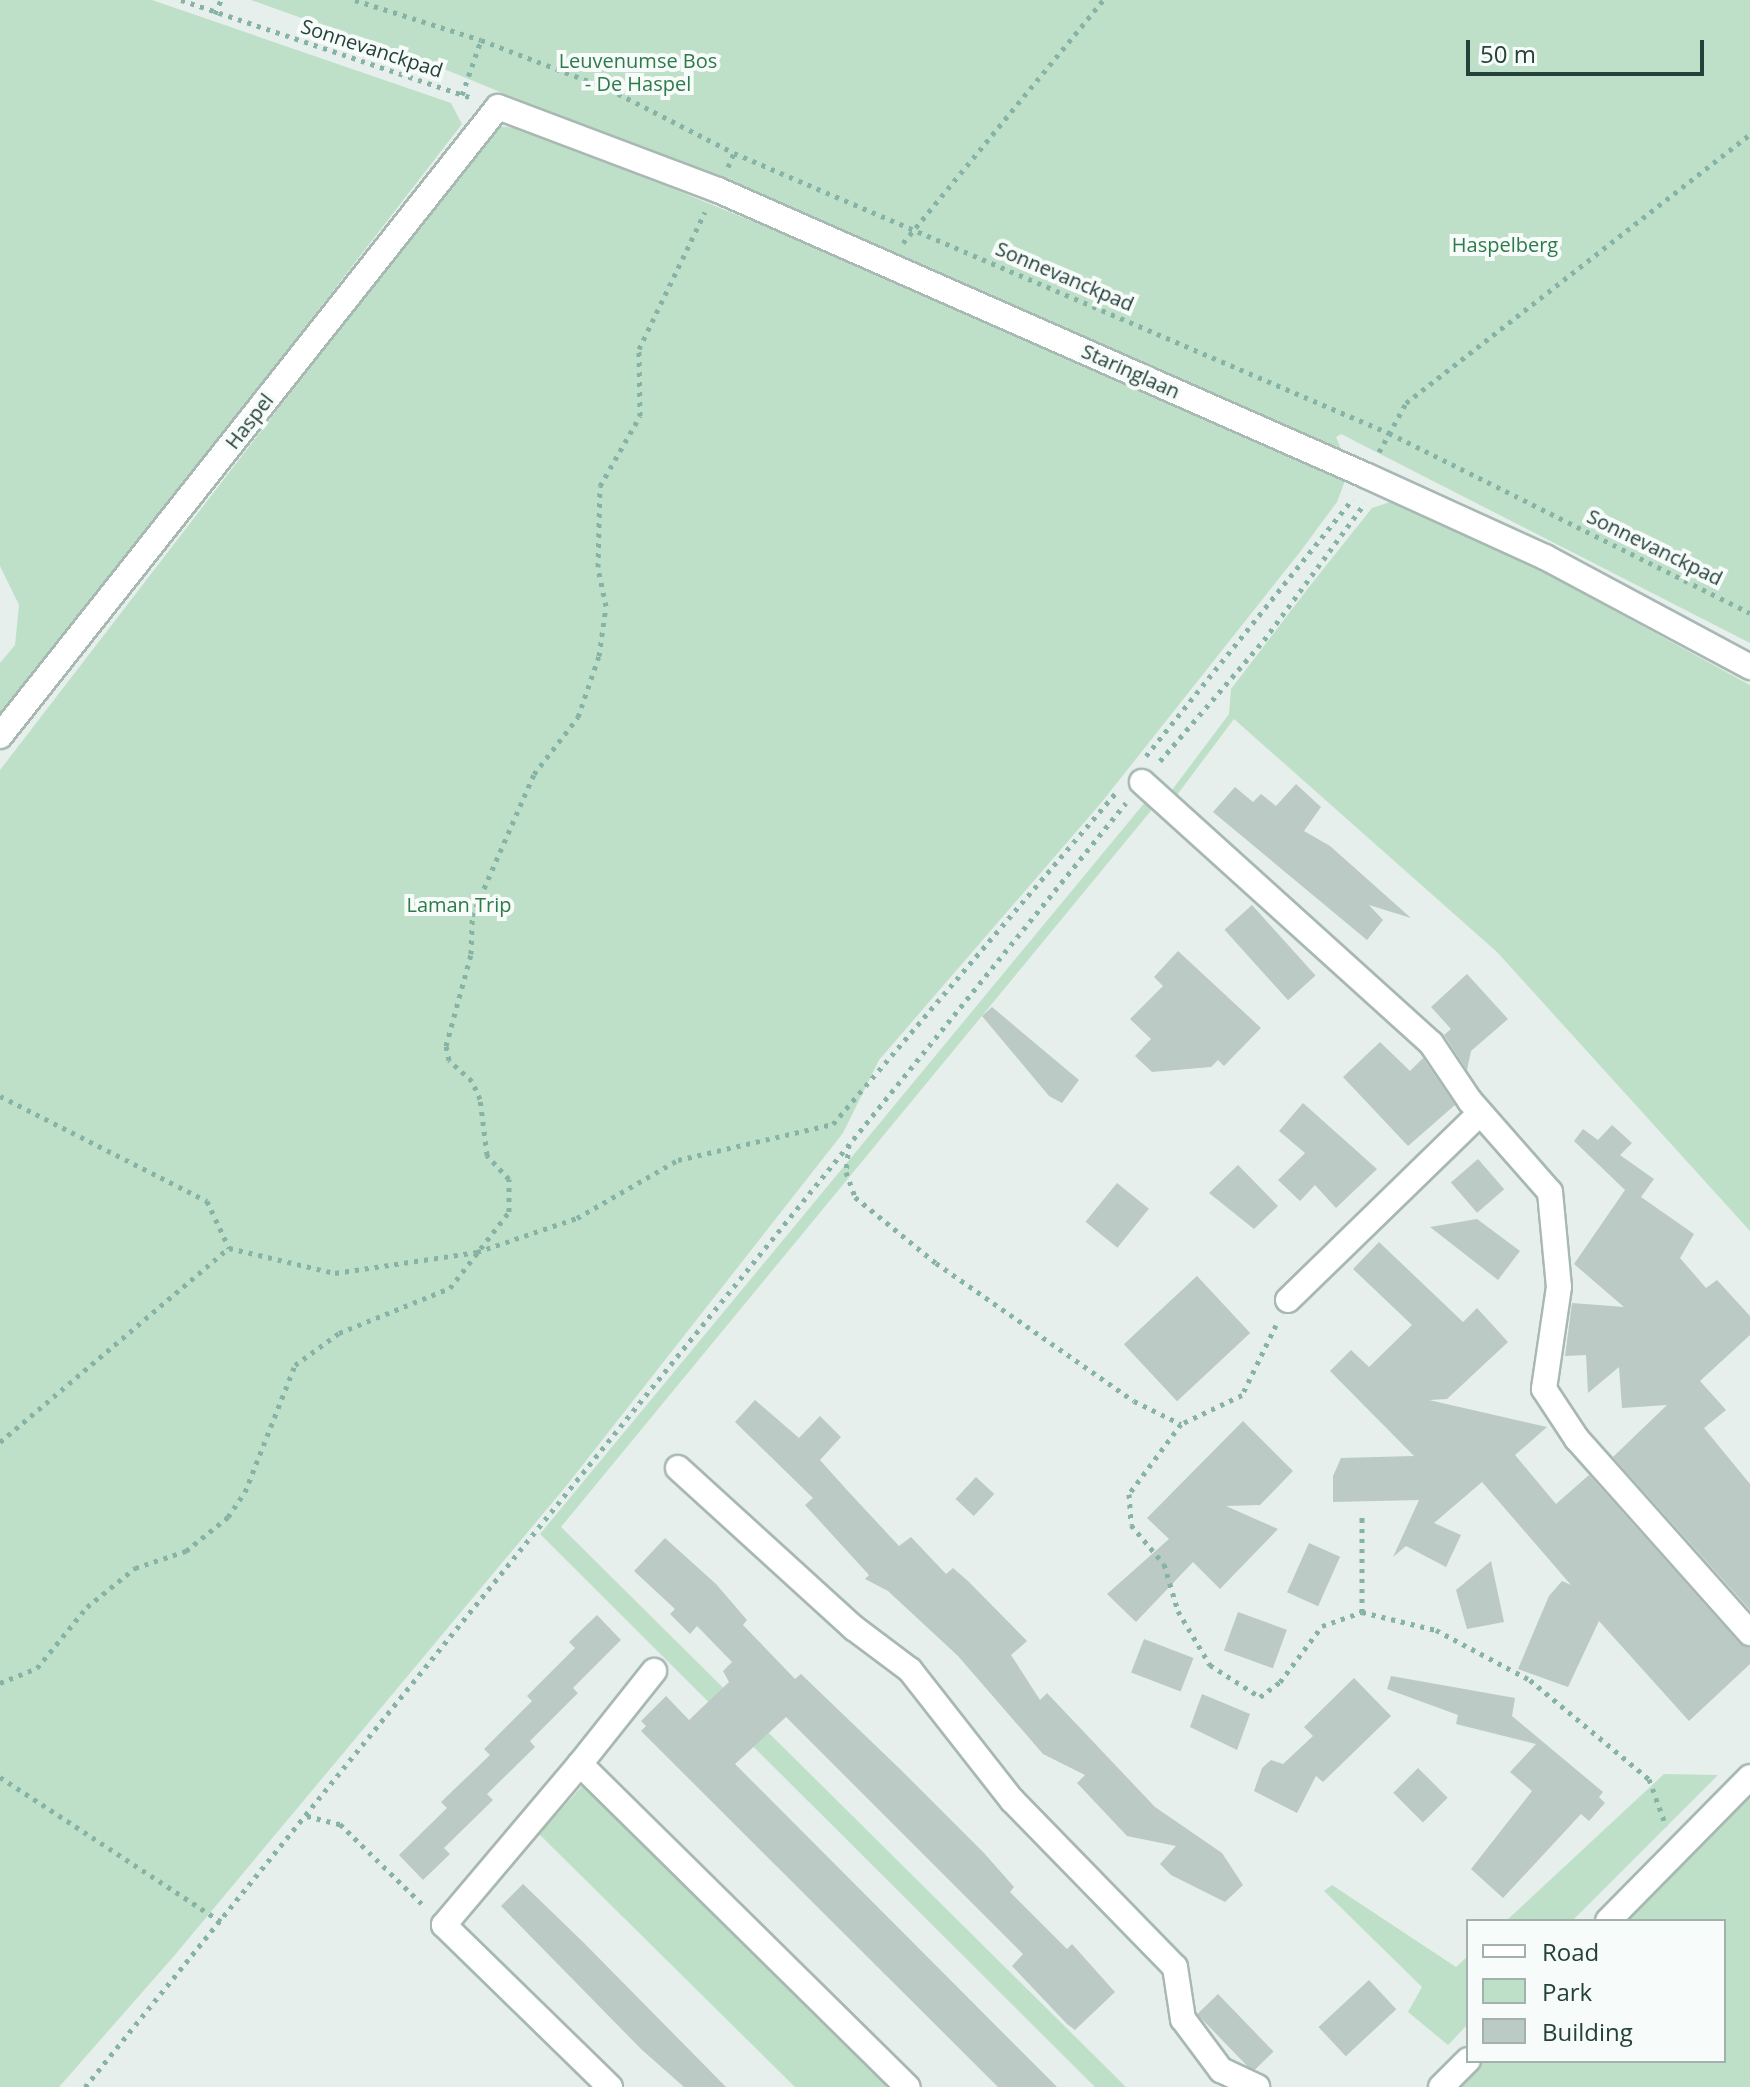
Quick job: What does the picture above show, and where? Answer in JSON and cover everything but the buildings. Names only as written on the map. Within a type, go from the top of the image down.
[{"type":"street","name":"Staringlaan","points":[[498,107],[718,190],[1374,480],[1545,557],[1750,667]]},
{"type":"street","name":"Haspel","points":[[0,736],[498,107]]},
{"type":"street","points":[[1133,779],[1431,1043],[1480,1113],[1550,1192],[1559,1287],[1544,1389],[1577,1439],[1750,1633]]},
{"type":"street","points":[[1288,1300],[1480,1113]]},
{"type":"street","points":[[678,1468],[854,1628],[910,1670],[1012,1800],[1175,1967],[1183,2019],[1221,2070],[1257,2087]]},
{"type":"street","points":[[610,2087],[444,1925],[654,1671]]},
{"type":"street","points":[[580,1764],[907,2087]]},
{"type":"street","points":[[1610,1919],[1750,1777]]},
{"type":"street","points":[[1441,2087],[1466,2062]]},
{"type":"path","name":"Sonnevanckpad","points":[[181,0],[462,95],[481,40]]},
{"type":"path","points":[[215,14],[221,0]]},
{"type":"path","name":"Sonnevanckpad","points":[[355,0],[481,40],[609,89],[734,153],[1389,433],[1750,613]]},
{"type":"path","points":[[912,227],[1103,0]]},
{"type":"path","points":[[1389,433],[1406,403],[1750,134]]},
{"type":"path","points":[[0,1683],[37,1668],[87,1607],[135,1568],[186,1551],[228,1517],[245,1492],[295,1365],[339,1333],[450,1288],[509,1212],[509,1179],[487,1155],[480,1099],[472,1081],[449,1060],[446,1046],[471,954],[472,916],[534,774],[578,717],[599,656],[606,606],[598,567],[600,486],[640,416],[639,349],[734,153]]},
{"type":"path","points":[[85,2087],[222,1922],[850,1143],[1347,508],[1374,480]]},
{"type":"path","points":[[229,1248],[335,1273],[477,1252],[577,1218],[678,1160],[833,1124],[1133,779],[1264,640],[1374,480]]},
{"type":"path","points":[[0,1096],[207,1201],[229,1248]]},
{"type":"path","points":[[850,1143],[846,1172],[855,1197],[936,1263],[1110,1384],[1181,1424]]},
{"type":"path","points":[[0,1442],[229,1248]]},
{"type":"path","points":[[1288,1300],[1242,1395],[1181,1424],[1129,1494],[1131,1525],[1164,1564],[1178,1611],[1210,1665],[1260,1697],[1280,1682],[1322,1626],[1362,1612],[1436,1630],[1530,1680],[1649,1779],[1676,1853]]},
{"type":"path","points":[[1362,1516],[1362,1612]]},
{"type":"path","points":[[0,1777],[222,1922]]},
{"type":"path","points":[[307,1816],[340,1824],[444,1925]]},
{"type":"green space","points":[[0,0],[152,0],[451,103],[462,124],[0,722],[0,663],[15,645],[19,605],[0,566]]},
{"type":"green space","name":"Haspelberg","points":[[251,0],[1750,0],[1750,643],[1341,434],[1336,437],[1344,456],[908,260],[449,71]]},
{"type":"green space","name":"Laman Trip","points":[[496,126],[527,129],[884,275],[1346,478],[1337,502],[1300,552],[1101,803],[879,1060],[843,1133],[567,1485],[174,1956],[59,2087],[0,2087],[0,770]]},
{"type":"green space","points":[[1390,502],[1538,569],[1750,685],[1750,1231],[1497,952],[1234,719],[1177,795],[1172,790],[1229,714],[1231,689],[1372,508]]},
{"type":"green space","points":[[1146,801],[1154,807],[561,1527],[1126,2087],[1095,2087],[540,1534]]},
{"type":"green space","points":[[1664,1774],[1718,1775],[1574,1919],[1508,1919]]},
{"type":"green space","points":[[584,1784],[891,2087],[795,2087],[539,1834]]},
{"type":"green space","points":[[1750,1790],[1750,2087],[1454,2087],[1478,2063],[1726,2063],[1726,1919],[1623,1919]]},
{"type":"green space","points":[[1332,1885],[1456,1967],[1466,1958],[1466,2026],[1448,2045],[1408,2012],[1422,1987],[1324,1891]]},
{"type":"park label","name":"Leuvenumse Bos - De Haspel","points":[[638,72]]}]
